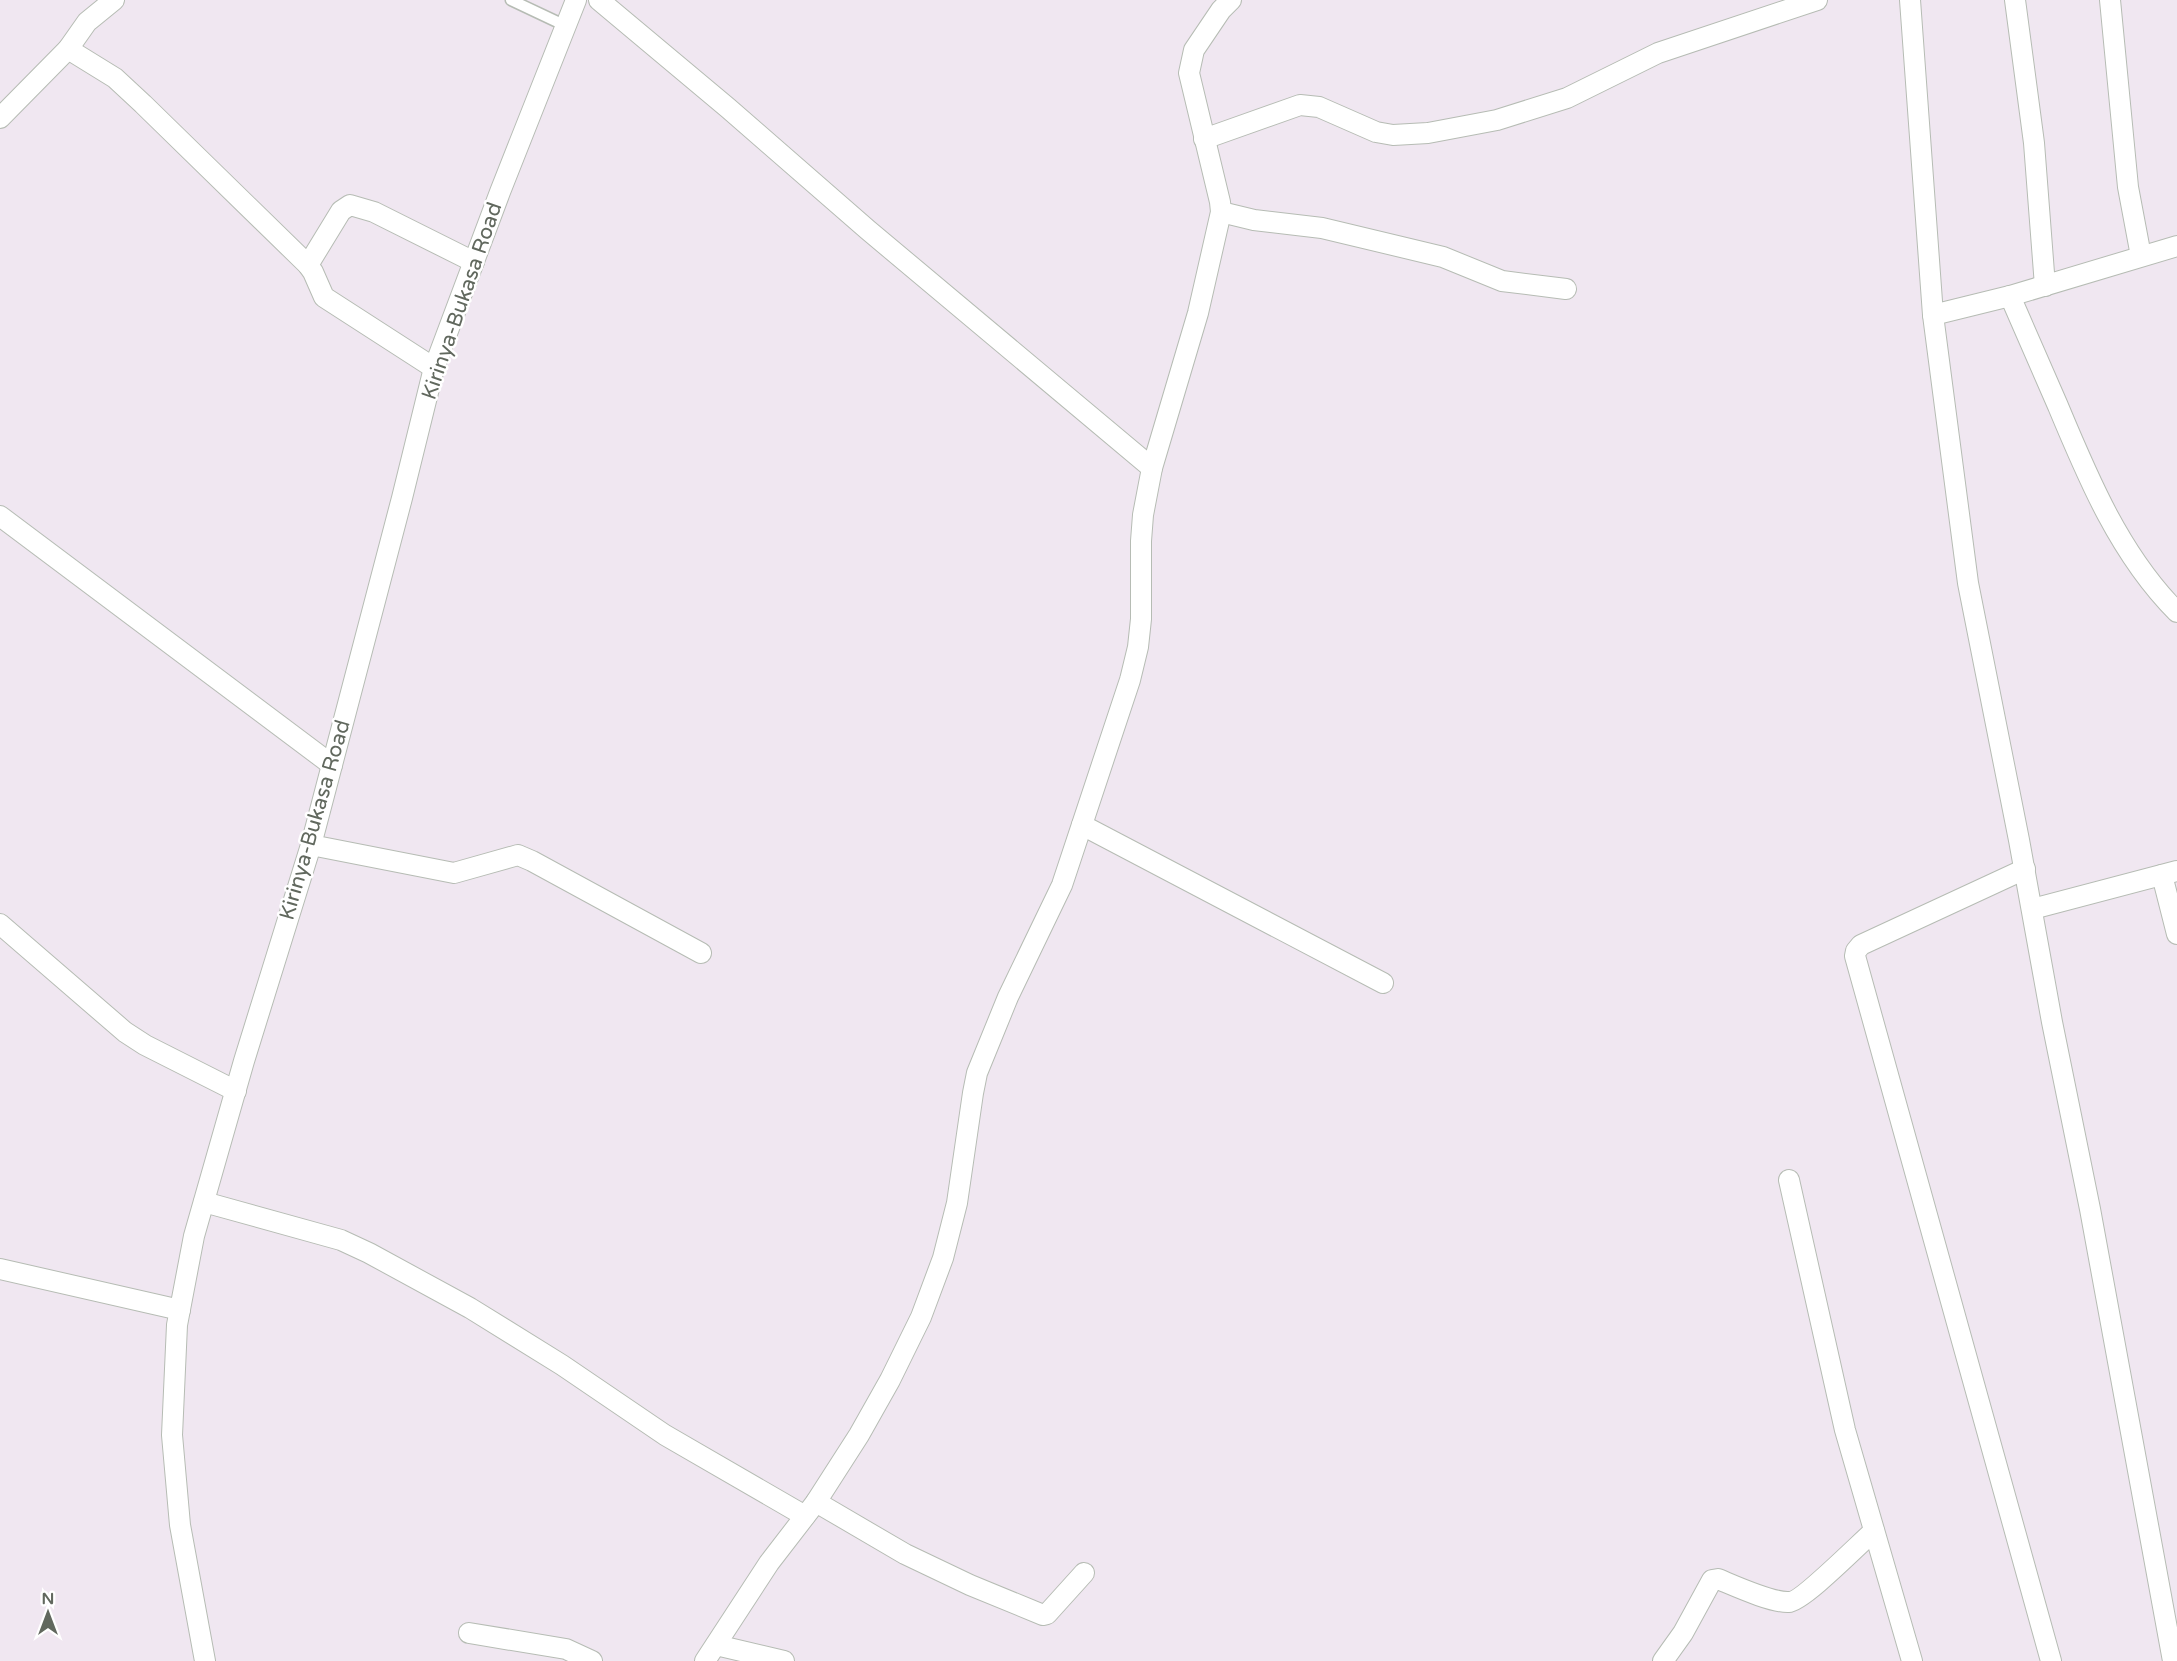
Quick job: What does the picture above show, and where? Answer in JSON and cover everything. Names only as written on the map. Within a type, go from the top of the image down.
[{"type":"street","points":[[0,118],[68,49],[87,22],[114,0]]},
{"type":"street","name":"Kirinya-Bukasa Road","points":[[205,1661],[180,1525],[172,1435],[177,1325],[194,1236],[311,845],[434,368],[576,0]]},
{"type":"street","points":[[599,0],[1152,468]]},
{"type":"street","points":[[705,1661],[769,1563],[811,1509],[890,1380],[921,1317],[943,1258],[957,1203],[977,1072],[1008,997],[1062,885],[1130,680],[1138,647],[1141,619],[1141,541],[1143,515],[1152,468],[1198,313],[1221,212],[1190,81],[1191,61],[1199,42],[1231,0]]},
{"type":"street","points":[[1204,139],[1300,105],[1318,107],[1376,132],[1393,135],[1428,133],[1497,120],[1567,98],[1658,53],[1817,0]]},
{"type":"street","points":[[1910,0],[1933,315],[1968,583],[2172,1622],[2173,1661]]},
{"type":"street","points":[[2015,0],[2034,143],[2045,286]]},
{"type":"street","points":[[2110,0],[2128,187],[2141,256]]},
{"type":"street","points":[[68,49],[115,78],[143,104],[308,265],[314,272],[324,297],[434,368]]},
{"type":"street","points":[[308,265],[341,211],[350,205],[374,212],[474,262]]},
{"type":"street","points":[[1221,212],[1254,220],[1322,228],[1443,257],[1502,281],[1566,289]]},
{"type":"street","points":[[1933,315],[2010,296],[2177,246]]},
{"type":"street","points":[[2010,296],[2099,498],[2139,568],[2177,612]]},
{"type":"street","points":[[0,516],[332,765]]},
{"type":"street","points":[[1082,825],[1383,983]]},
{"type":"street","points":[[311,845],[454,873],[518,855],[701,953]]},
{"type":"street","points":[[2025,869],[1861,945],[1855,956],[2051,1661]]},
{"type":"street","points":[[2032,909],[2169,873],[2177,934]]},
{"type":"street","points":[[0,924],[125,1032],[145,1045],[236,1091]]},
{"type":"street","points":[[1790,1180],[1845,1430],[1912,1661]]},
{"type":"street","points":[[204,1202],[341,1240],[369,1253],[470,1308],[562,1365],[665,1435],[811,1509],[970,1585],[1043,1615],[1047,1614],[1084,1573]]},
{"type":"street","points":[[0,1269],[180,1310]]},
{"type":"street","points":[[1663,1661],[1683,1633],[1712,1580],[1718,1579],[1777,1601],[1793,1602],[1806,1593],[1874,1531]]},
{"type":"street","points":[[469,1633],[566,1649],[592,1661]]},
{"type":"street","points":[[716,1645],[784,1661]]},
{"type":"lane","points":[[512,0],[566,26]]}]
